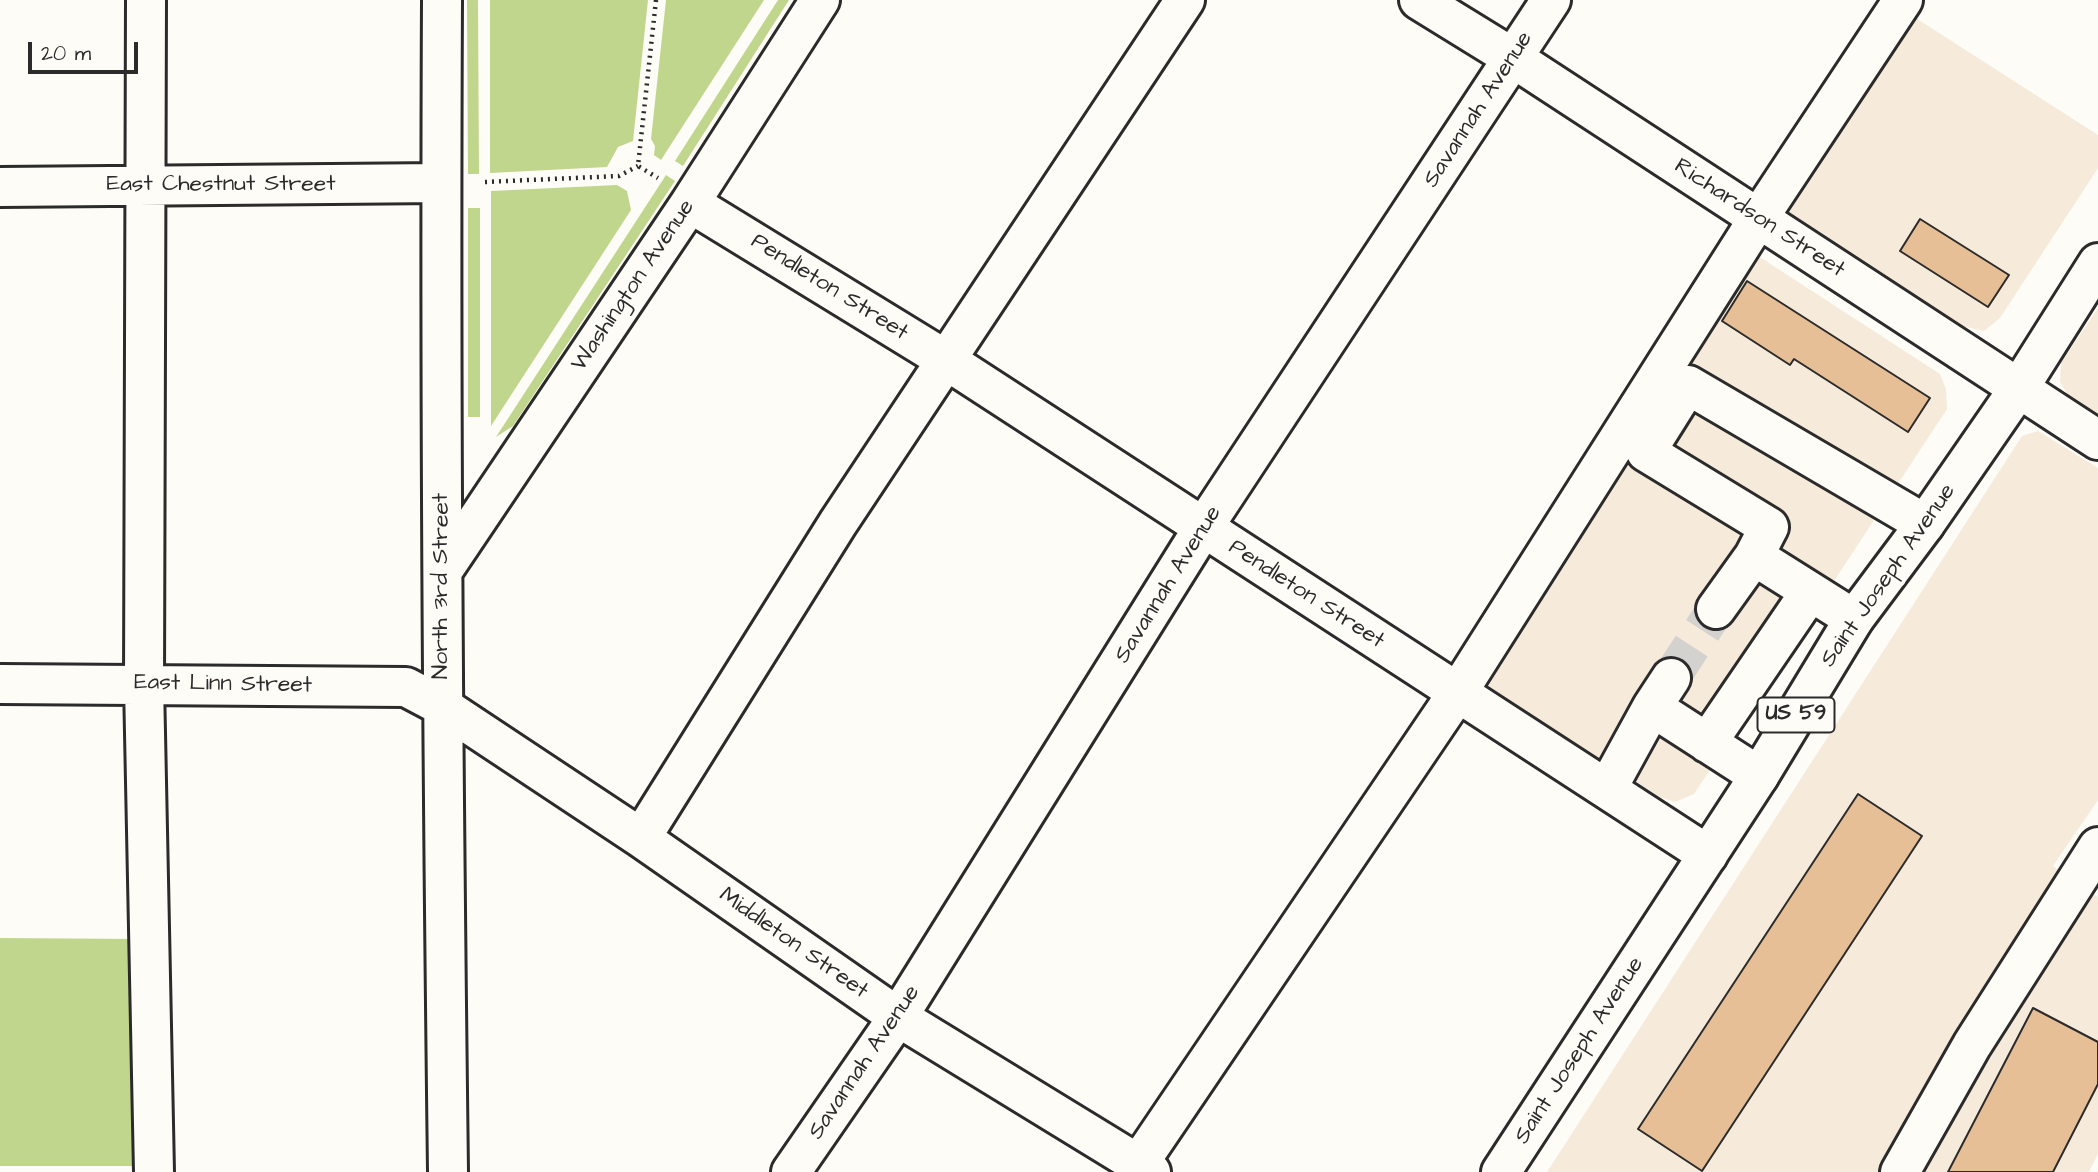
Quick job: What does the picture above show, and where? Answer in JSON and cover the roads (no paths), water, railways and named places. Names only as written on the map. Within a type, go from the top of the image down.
[{"type":"street","points":[[146,0],[144,684],[154,1172]]},
{"type":"street","name":"North 3rd Street","points":[[442,0],[442,706],[448,1172]]},
{"type":"street","name":"Washington Avenue","points":[[444,569],[690,203],[820,0]]},
{"type":"street","points":[[641,838],[838,523],[1185,0]]},
{"type":"street","name":"Richardson Street","points":[[1419,0],[1513,58],[2098,440]]},
{"type":"street","name":"Savannah Avenue","points":[[791,1172],[898,1017],[1203,528],[1550,0]]},
{"type":"street","points":[[1141,1169],[1458,692],[1758,219],[1903,0]]},
{"type":"street","name":"East Chestnut Street","points":[[0,187],[441,183]]},
{"type":"street","name":"Pendleton Street","points":[[690,203],[946,360],[1708,855]]},
{"type":"street","name":"Saint Joseph Avenue","points":[[1500,1172],[1759,776],[1854,618],[1925,524],[2019,388],[2098,263]]},
{"type":"street","points":[[1716,609],[1754,556],[1769,527],[1646,452],[1688,385],[1925,524]]},
{"type":"street","points":[[1754,556],[1854,618]]},
{"type":"street","points":[[1707,743],[1810,592]]},
{"type":"street","name":"East Linn Street","points":[[0,684],[406,687],[442,706]]},
{"type":"street","points":[[1608,789],[1662,693],[1707,743],[1759,776]]},
{"type":"street","name":"Middleton Street","points":[[442,706],[641,838],[898,1017],[1141,1169]]},
{"type":"street","points":[[1900,1172],[1972,1045],[2098,847]]},
{"type":"tunnel","points":[[1671,678],[1716,609]]}]
